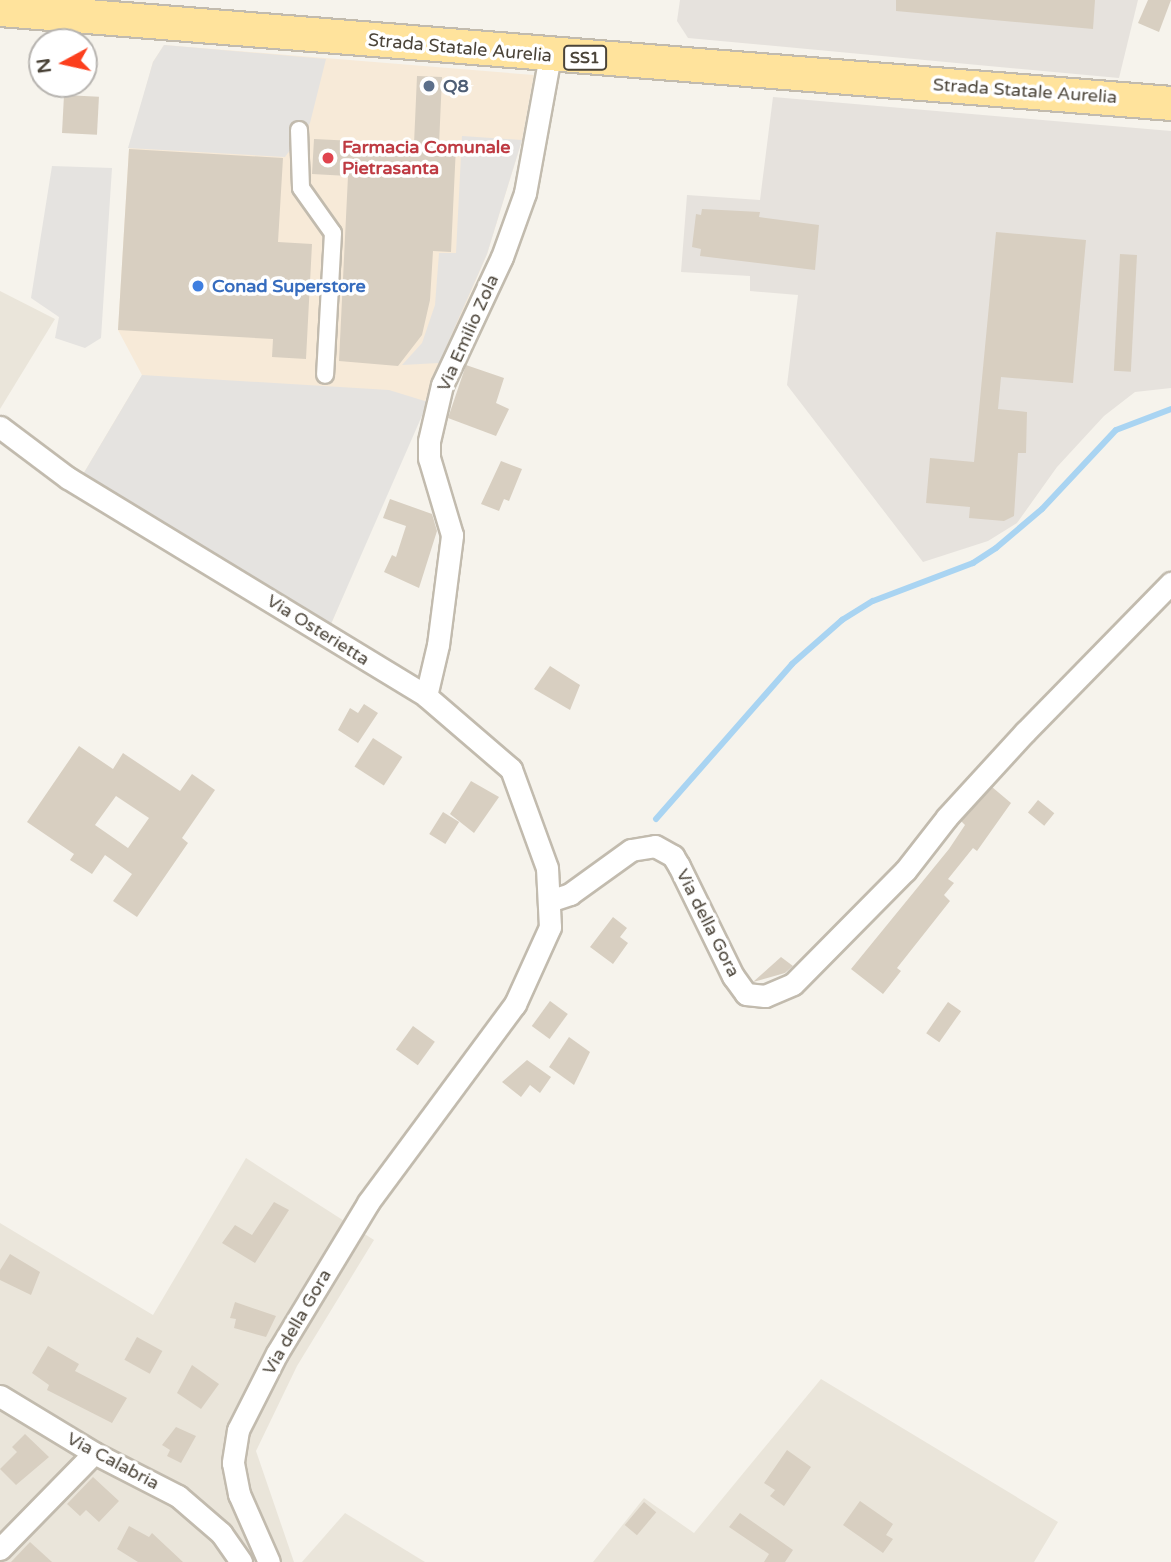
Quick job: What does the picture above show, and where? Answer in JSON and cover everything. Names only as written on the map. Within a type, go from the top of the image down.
[{"type":"main road","name":"Strada Statale Aurelia","points":[[0,9],[167,13],[550,55],[1171,103]]},
{"type":"street","name":"Via Emilio Zola","points":[[426,696],[438,645],[452,535],[429,458],[429,441],[442,385],[502,257],[525,193],[550,55]]},
{"type":"street","points":[[299,130],[301,188],[333,233],[325,375]]},
{"type":"street","name":"Via Osterietta","points":[[0,427],[68,478],[426,696],[511,769],[547,867],[552,900]]},
{"type":"street","name":"Via della Gora","points":[[269,1562],[248,1516],[233,1463],[238,1430],[258,1390],[368,1203],[515,1004],[550,927],[552,900],[570,894],[631,850],[655,846],[673,856],[733,976],[746,994],[765,996],[793,984],[896,880],[947,817],[1171,583]]},
{"type":"street","name":"Via Calabria","points":[[0,1396],[94,1453],[178,1496],[221,1533],[241,1562]]},
{"type":"street","points":[[0,1549],[94,1453]]},
{"type":"street","points":[[221,1533],[248,1516]]},
{"type":"shaded area","points":[[680,0],[1138,0],[1119,78],[688,38],[677,21]]},
{"type":"shaded area","points":[[164,45],[534,75],[522,140],[487,254],[331,624],[82,476],[142,375],[118,330],[129,149],[153,62]]},
{"type":"shaded area","points":[[164,45],[326,59],[310,123],[285,157],[128,148],[153,62]]},
{"type":"shaded area","points":[[773,97],[1171,131],[1171,388],[1135,392],[1104,416],[1057,467],[1017,523],[988,541],[923,562],[787,385],[798,295],[750,291],[750,276],[681,272],[687,195],[760,200]]},
{"type":"shaded area","points":[[462,136],[522,140],[487,254],[439,363],[402,365],[422,343],[435,305],[439,253],[456,253]]},
{"type":"shaded area","points":[[52,166],[112,168],[101,338],[85,348],[55,338],[59,317],[31,298]]},
{"type":"shaded area","points":[[0,291],[55,319],[0,409]]},
{"type":"shaded area","points":[[142,375],[389,390],[428,402],[331,624],[82,476]]},
{"type":"shaded area","points":[[246,1158],[374,1240],[297,1366],[256,1451],[294,1562],[0,1562],[0,1223],[153,1315]]},
{"type":"shaded area","points":[[821,1379],[1058,1522],[1034,1562],[593,1562],[644,1498],[694,1533]]},
{"type":"shaded area","points":[[345,1513],[425,1562],[302,1562]]},
{"type":"building","points":[[896,0],[1095,0],[1093,29],[896,11]]},
{"type":"building","points":[[1148,0],[1171,0],[1159,32],[1138,23]]},
{"type":"building","points":[[417,76],[442,77],[439,145],[456,146],[451,252],[433,251],[430,300],[422,335],[398,366],[339,361],[348,176],[312,174],[314,139],[414,144]]},
{"type":"building","points":[[99,97],[97,135],[62,133],[64,98]]},
{"type":"building","name":"Conad Superstore","points":[[129,149],[283,158],[278,242],[312,244],[306,359],[272,357],[273,339],[118,330]]},
{"type":"building","points":[[702,209],[760,212],[759,217],[819,225],[815,270],[700,256],[701,249],[692,247],[696,214],[701,215]]},
{"type":"building","points":[[996,232],[1086,240],[1073,383],[1001,377],[998,409],[1027,412],[1026,453],[1018,453],[1014,516],[1004,521],[969,518],[970,507],[926,503],[930,458],[974,462]]},
{"type":"building","points":[[1120,254],[1137,255],[1131,372],[1114,371]]},
{"type":"building","points":[[466,365],[504,378],[496,403],[509,409],[496,436],[448,418]]},
{"type":"building","points":[[501,461],[522,469],[509,501],[504,499],[499,511],[481,504]]},
{"type":"building","points":[[390,499],[432,514],[437,531],[419,588],[384,572],[392,555],[396,557],[406,526],[383,518]]},
{"type":"building","points":[[550,666],[580,685],[570,710],[534,689]]},
{"type":"building","points":[[364,704],[378,713],[358,743],[338,730],[350,708],[358,713]]},
{"type":"building","points":[[373,738],[402,757],[384,786],[354,767]]},
{"type":"building","points":[[79,746],[113,769],[123,753],[180,791],[192,774],[215,790],[182,838],[188,843],[137,917],[113,901],[132,874],[105,855],[92,874],[70,860],[74,854],[27,822]],"holes":[[[116,796],[149,818],[128,848],[95,825]]]},
{"type":"building","points":[[471,781],[499,797],[474,833],[450,814]]},
{"type":"building","points":[[992,787],[1011,803],[977,851],[973,848],[948,879],[954,883],[944,895],[950,901],[897,968],[901,971],[883,994],[851,969],[949,849],[965,825],[961,821]]},
{"type":"building","points":[[1038,800],[1054,813],[1044,826],[1028,812]]},
{"type":"building","points":[[443,812],[459,822],[445,844],[429,834]]},
{"type":"building","points":[[613,917],[627,928],[620,937],[628,943],[613,964],[590,947]]},
{"type":"building","points":[[781,957],[793,966],[785,973],[753,982]]},
{"type":"building","points":[[550,1001],[568,1014],[550,1039],[532,1026]]},
{"type":"building","points":[[948,1002],[961,1011],[939,1042],[926,1033]]},
{"type":"building","points":[[413,1026],[435,1042],[418,1065],[396,1049]]},
{"type":"building","points":[[569,1037],[590,1052],[574,1085],[549,1067]]},
{"type":"building","points":[[527,1060],[551,1077],[540,1093],[530,1085],[521,1097],[502,1082]]},
{"type":"building","points":[[274,1202],[289,1210],[255,1263],[222,1243],[235,1225],[252,1235]]},
{"type":"building","points":[[10,1254],[40,1272],[31,1295],[0,1280],[0,1270]]},
{"type":"building","points":[[235,1302],[276,1316],[266,1337],[234,1328],[236,1319],[230,1318]]},
{"type":"building","points":[[137,1337],[162,1351],[150,1374],[124,1360]]},
{"type":"building","points":[[48,1346],[79,1364],[75,1371],[127,1398],[112,1423],[47,1390],[49,1385],[32,1373]]},
{"type":"building","points":[[192,1365],[219,1384],[201,1409],[177,1393]]},
{"type":"building","points":[[176,1427],[196,1436],[181,1463],[167,1456],[170,1450],[162,1445]]},
{"type":"building","points":[[25,1434],[49,1457],[16,1485],[0,1469],[17,1452],[12,1447]]},
{"type":"building","points":[[787,1450],[811,1467],[784,1506],[770,1496],[775,1490],[764,1483]]},
{"type":"building","points":[[93,1477],[119,1501],[99,1522],[86,1510],[80,1516],[67,1504]]},
{"type":"building","points":[[860,1501],[893,1524],[886,1535],[893,1539],[883,1553],[843,1525]]},
{"type":"building","points":[[644,1502],[656,1512],[637,1535],[625,1525]]},
{"type":"building","points":[[740,1513],[793,1550],[785,1562],[764,1562],[769,1554],[729,1527]]},
{"type":"building","points":[[129,1526],[149,1537],[152,1533],[183,1562],[138,1562],[117,1549]]},
{"type":"building","points":[[30,1542],[52,1562],[11,1562]]},
{"type":"waterway","points":[[656,819],[792,664],[842,620],[873,601],[973,563],[996,548],[1042,509],[1116,430],[1171,409]]},
{"type":"place","name":"Q8","points":[[429,86]]},
{"type":"place","name":"Farmacia Comunale Pietrasanta","points":[[328,158]]},
{"type":"place","name":"Conad Superstore","points":[[198,286]]}]
